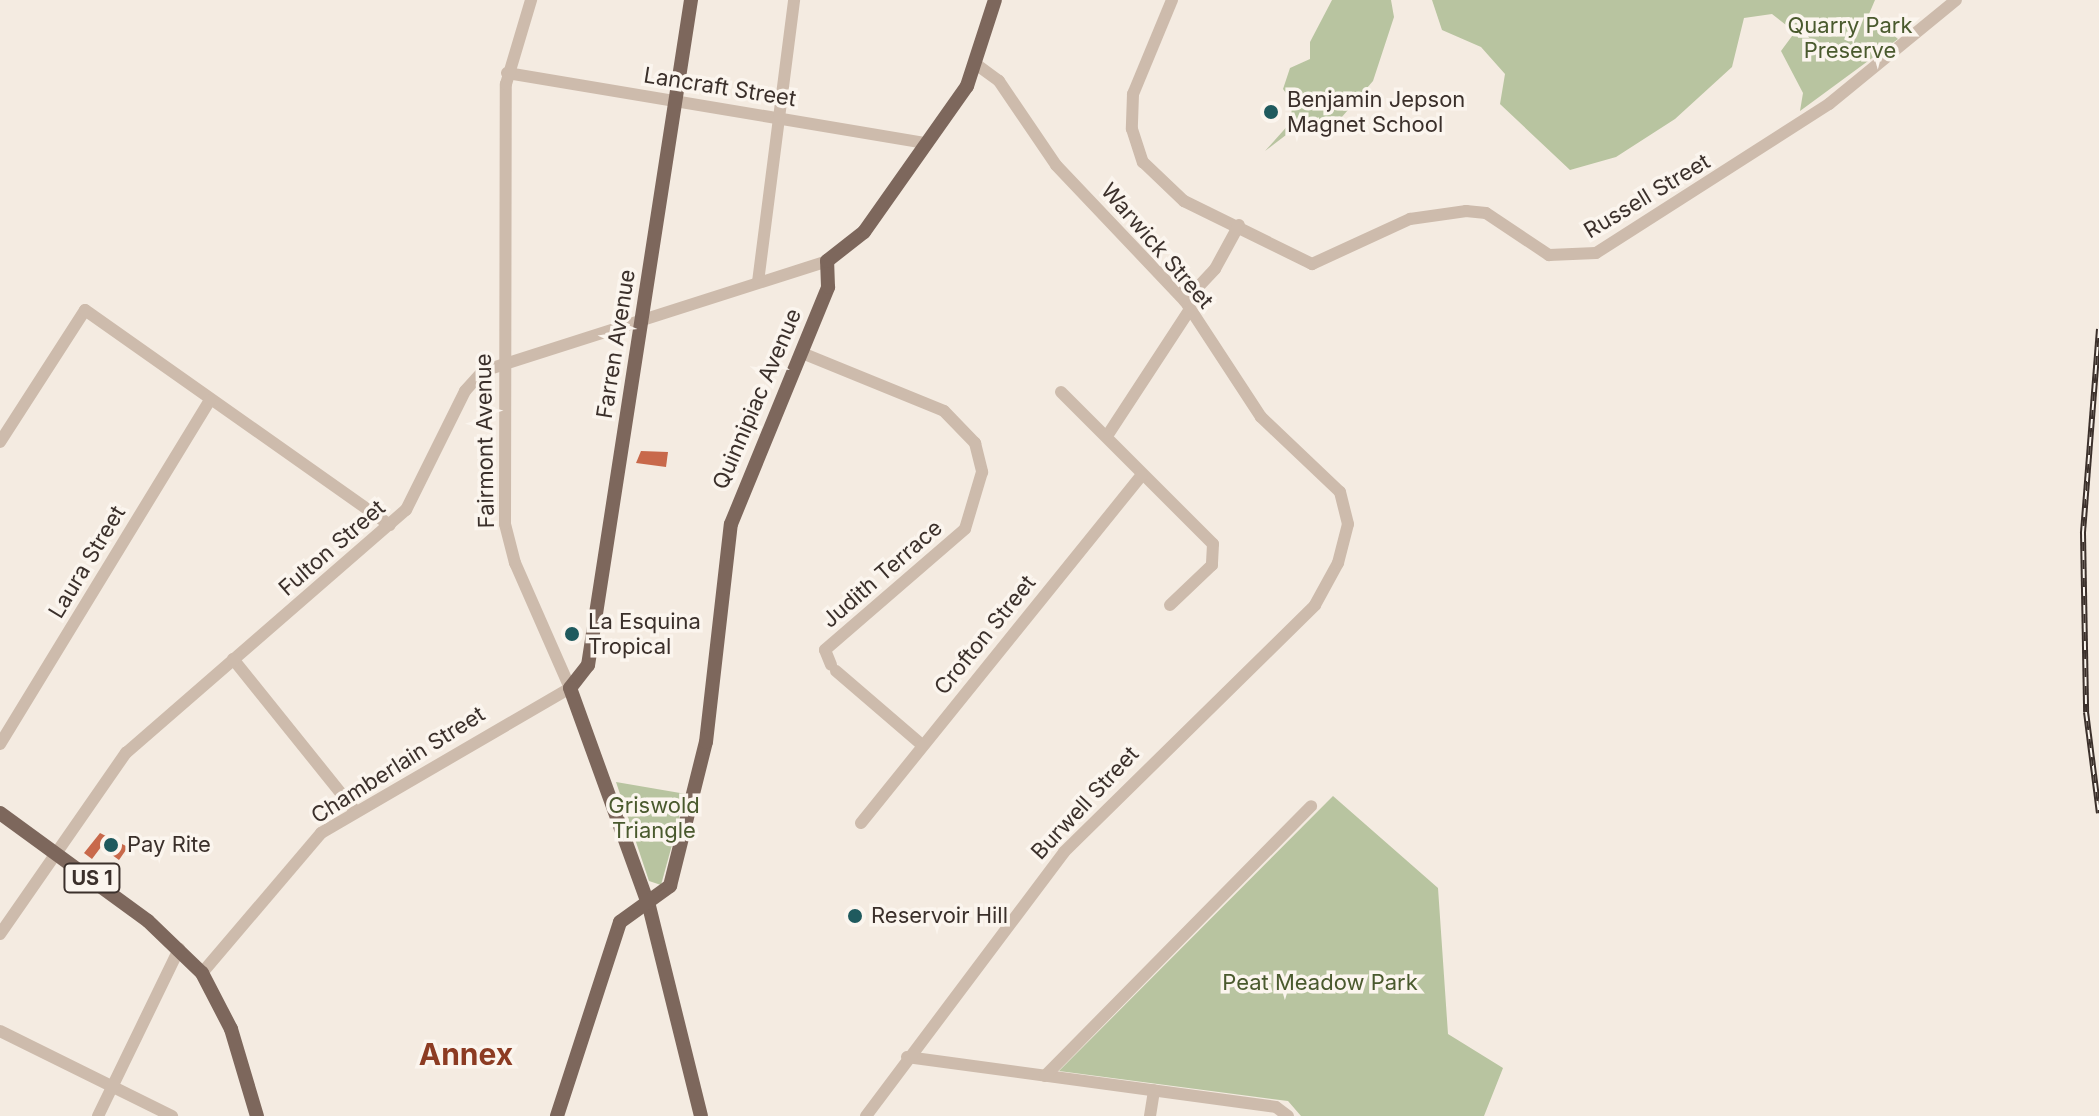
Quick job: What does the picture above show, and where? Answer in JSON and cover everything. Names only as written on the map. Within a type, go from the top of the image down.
[{"type":"main road","name":"Farren Avenue","points":[[570,688],[587,671],[691,0]]},
{"type":"main road","points":[[827,261],[864,232],[978,66],[995,0]]},
{"type":"main road","name":"Quinnipiac Avenue","points":[[557,1116],[620,922],[649,906],[670,886],[706,742],[731,524],[747,470],[802,353],[830,278],[827,261]]},
{"type":"main road","name":"Fairmont Avenue","points":[[570,688],[649,906],[701,1116]]},
{"type":"main road","name":"US 1","points":[[0,813],[57,852],[179,949],[202,973],[231,1029],[257,1116]]},
{"type":"street","name":"Fairmont Avenue","points":[[531,0],[507,73],[505,524],[515,563],[570,688]]},
{"type":"street","points":[[758,282],[794,0]]},
{"type":"street","points":[[1109,433],[1188,305],[1215,269],[1239,225],[1171,194],[1135,142],[1136,83],[1172,0]]},
{"type":"street","name":"Russell Street","points":[[1239,225],[1312,264],[1410,219],[1466,211],[1486,213],[1549,255],[1596,253],[1829,104],[1956,0]]},
{"type":"street","name":"Warwick Street","points":[[978,66],[999,81],[1056,165],[1188,305],[1261,417],[1340,492],[1347,534]]},
{"type":"street","name":"Lancraft Street","points":[[507,73],[927,143]]},
{"type":"street","name":"Fulton Street","points":[[0,934],[126,753],[390,525],[422,485],[465,391],[505,360],[827,261]]},
{"type":"street","points":[[0,442],[85,310],[209,401],[390,525]]},
{"type":"street","name":"Judith Terrace","points":[[802,353],[944,411],[975,443],[982,472],[965,529],[825,650],[834,668],[921,744]]},
{"type":"street","points":[[1061,392],[1109,433],[1142,475],[1213,544],[1212,565],[1170,605]]},
{"type":"street","name":"Laura Street","points":[[0,744],[209,401]]},
{"type":"street","name":"Crofton Street","points":[[861,823],[921,744],[1142,475]]},
{"type":"street","name":"Burwell Street","points":[[866,1116],[907,1057],[1064,852],[1303,618],[1325,589],[1347,534]]},
{"type":"street","points":[[233,659],[355,811]]},
{"type":"street","name":"Chamberlain Street","points":[[202,973],[321,833],[570,688]]},
{"type":"street","points":[[1045,1076],[1311,806]]},
{"type":"street","points":[[98,1116],[179,949]]},
{"type":"street","points":[[0,1031],[172,1116]]},
{"type":"street","points":[[907,1057],[1276,1107],[1288,1116]]},
{"type":"street","points":[[1150,1116],[1154,1090]]},
{"type":"green space","points":[[1332,0],[1391,0],[1394,17],[1373,81],[1341,118],[1286,135],[1265,151],[1291,122],[1292,101],[1283,89],[1290,68],[1310,59],[1310,42]]},
{"type":"green space","name":"Quarry Park Preserve","points":[[1432,0],[1875,0],[1869,14],[1898,39],[1800,111],[1803,93],[1781,51],[1795,32],[1772,14],[1744,18],[1732,67],[1675,119],[1616,157],[1570,170],[1500,104],[1505,74],[1481,47],[1442,30]]},
{"type":"green space","name":"Griswold Triangle","points":[[616,782],[686,794],[661,885],[649,881]]},
{"type":"green space","name":"Peat Meadow Park","points":[[1333,796],[1438,888],[1448,1034],[1503,1068],[1484,1116],[1301,1116],[1288,1101],[1059,1071]]},
{"type":"building","points":[[641,451],[668,452],[666,467],[636,463]]},
{"type":"building","name":"Pay Rite","points":[[100,833],[128,847],[119,860],[101,847],[92,859],[84,853]]},
{"type":"railway","points":[[2099,329],[2083,533],[2086,712],[2099,813]]},
{"type":"place","name":"Benjamin Jepson Magnet School","points":[[1271,112]]},
{"type":"place","name":"La Esquina Tropical","points":[[572,634]]},
{"type":"place","name":"Pay Rite","points":[[111,845]]},
{"type":"place","name":"Reservoir Hill","points":[[855,916]]},
{"type":"district","name":"Annex","points":[[466,1054]]}]
